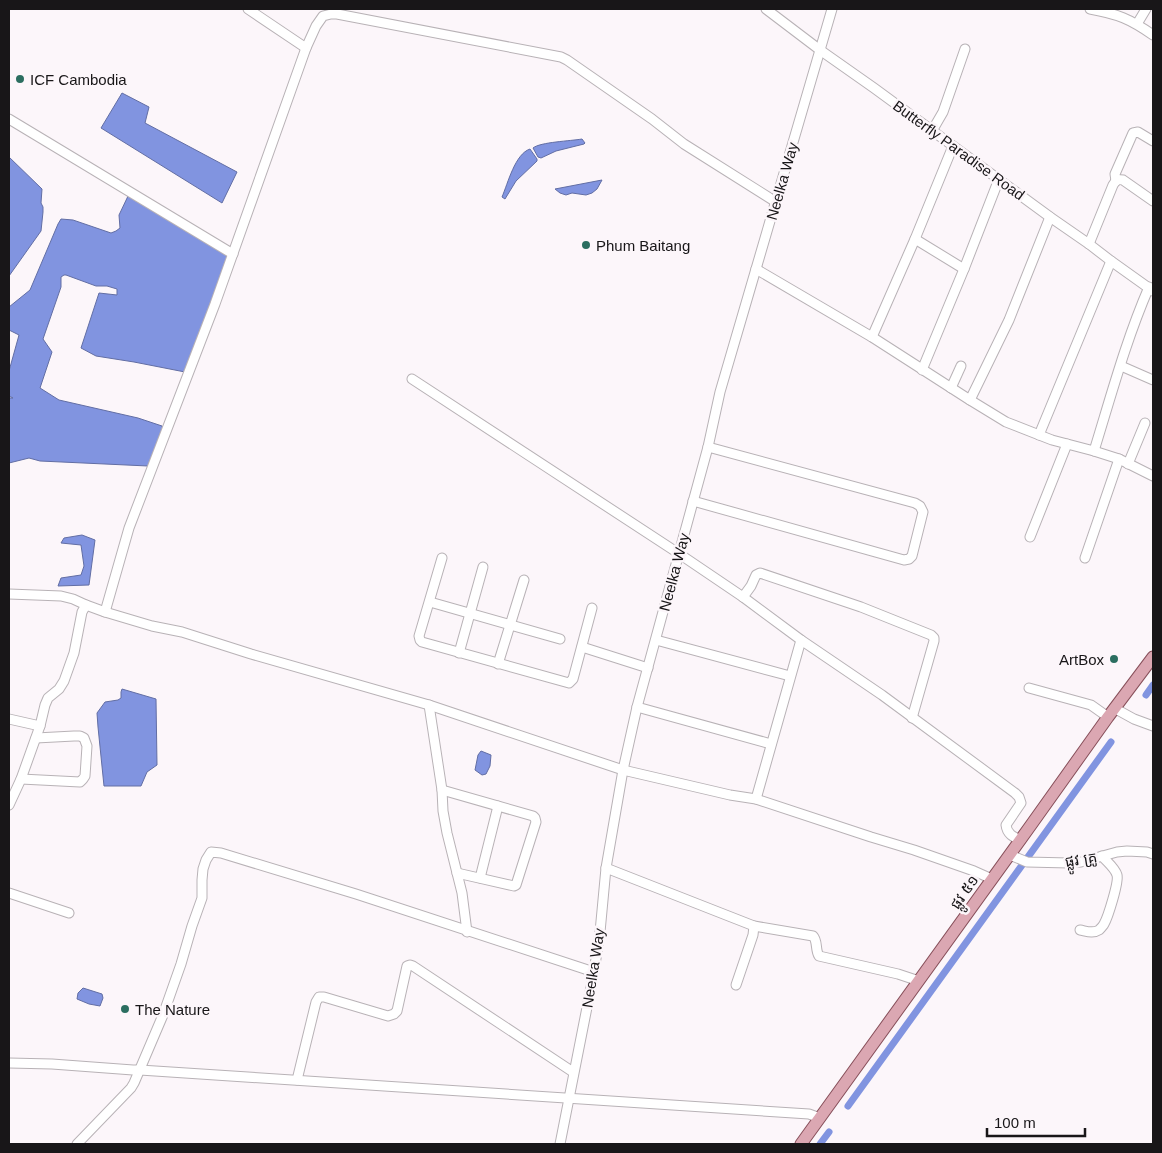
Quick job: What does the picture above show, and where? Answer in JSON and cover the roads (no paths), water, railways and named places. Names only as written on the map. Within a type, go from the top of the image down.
[{"type":"main road","name":"ផ្លូវ ៥១","points":[[801,1144],[992,879],[1012,857],[1020,840],[1105,711],[1153,657]]},
{"type":"street","points":[[248,9],[306,48]]},
{"type":"street","name":"Butterfly Paradise Road","points":[[766,9],[1151,289]]},
{"type":"street","name":"Neelka Way","points":[[560,1144],[594,972],[606,868],[623,770],[637,707],[708,447],[720,392],[832,9]]},
{"type":"street","points":[[1090,9],[1103,10],[1121,16],[1153,35]]},
{"type":"street","points":[[1137,24],[1146,9]]},
{"type":"street","points":[[105,612],[129,528],[216,304],[306,48],[316,26],[324,16],[331,14],[557,56],[567,60],[684,144],[776,202]]},
{"type":"street","points":[[932,131],[942,112],[965,49]]},
{"type":"street","points":[[9,119],[233,254]]},
{"type":"street","points":[[1116,181],[1115,174],[1133,133],[1138,132],[1153,142]]},
{"type":"street","points":[[872,337],[953,146]]},
{"type":"street","points":[[922,370],[999,179]]},
{"type":"street","points":[[1089,244],[1116,181],[1119,179],[1123,180],[1153,201]]},
{"type":"street","points":[[970,400],[1008,320],[1050,217]]},
{"type":"street","points":[[915,239],[964,269]]},
{"type":"street","points":[[1039,435],[1111,261]]},
{"type":"street","points":[[756,270],[872,337],[1006,422],[1039,435],[1119,460],[1153,476]]},
{"type":"street","points":[[1094,451],[1142,302],[1151,289]]},
{"type":"street","points":[[951,388],[962,366]]},
{"type":"street","points":[[1121,366],[1153,380]]},
{"type":"street","points":[[412,379],[744,597],[801,640],[882,695],[1016,793],[1021,803],[1006,826],[1007,831],[1020,840]]},
{"type":"street","points":[[1128,464],[1144,423]]},
{"type":"street","points":[[1030,537],[1067,444]]},
{"type":"street","points":[[693,501],[904,560],[912,556],[923,512],[920,506],[915,503],[708,447]]},
{"type":"street","points":[[1085,558],[1119,460]]},
{"type":"street","points":[[442,558],[420,636],[422,642],[569,683],[573,679],[592,608]]},
{"type":"street","points":[[459,652],[483,567]]},
{"type":"street","points":[[744,597],[756,575],[760,573],[861,608],[931,635],[934,641],[912,718]]},
{"type":"street","points":[[498,664],[524,580]]},
{"type":"street","points":[[9,594],[61,596],[73,599],[105,612],[152,626],[182,632],[250,654],[428,705],[623,770],[730,795],[756,799],[914,850],[992,879]]},
{"type":"street","points":[[430,602],[560,639]]},
{"type":"street","points":[[9,805],[12,789],[20,779],[36,738],[45,704],[48,698],[59,689],[64,681],[74,653],[82,612],[86,605]]},
{"type":"street","points":[[656,640],[790,676]]},
{"type":"street","points":[[756,799],[801,640]]},
{"type":"street","points":[[582,647],[648,668]]},
{"type":"street","points":[[1029,688],[1153,726]]},
{"type":"street","points":[[428,705],[442,790],[443,811],[462,893],[467,932]]},
{"type":"street","points":[[637,707],[771,744]]},
{"type":"street","points":[[9,719],[40,726]]},
{"type":"street","points":[[20,779],[80,782],[84,779],[87,746],[84,738],[74,736],[36,738]]},
{"type":"street","points":[[442,790],[533,816],[536,822],[516,885],[457,873]]},
{"type":"street","points":[[480,878],[498,806]]},
{"type":"street","name":"ផ្លូវ គ្រូ","points":[[1012,857],[1027,862],[1074,863],[1117,852],[1135,850],[1153,854]]},
{"type":"street","points":[[77,1144],[131,1088],[140,1070],[164,1014],[181,964],[202,898],[203,869],[211,852],[221,853],[356,894],[467,932],[594,972]]},
{"type":"street","points":[[1080,930],[1095,932],[1100,930],[1104,925],[1115,890],[1116,873],[1102,856]]},
{"type":"street","points":[[606,868],[754,926],[810,935],[815,938],[819,956],[898,974],[919,981]]},
{"type":"street","points":[[9,893],[69,913]]},
{"type":"street","points":[[736,985],[753,935],[754,926]]},
{"type":"street","points":[[297,1080],[316,1002],[319,997],[388,1016],[394,1014],[397,1011],[406,966],[410,965],[573,1072]]},
{"type":"street","points":[[9,1063],[809,1114],[820,1118]]},
{"type":"water","points":[[122,93],[149,107],[145,123],[237,172],[222,203],[101,128]]},
{"type":"water","points":[[582,139],[584,144],[556,151],[541,158],[538,157],[533,148],[549,143]]},
{"type":"water","points":[[530,149],[537,161],[516,181],[505,199],[502,197],[516,163]]},
{"type":"water","points":[[9,157],[42,189],[41,203],[43,212],[41,231],[9,276]]},
{"type":"water","points":[[602,180],[597,189],[586,195],[572,193],[566,195],[555,189]]},
{"type":"water","points":[[129,194],[230,255],[185,372],[96,356],[81,348],[99,293],[117,295],[117,289],[107,286],[96,286],[64,275],[61,277],[61,287],[43,339],[52,352],[40,388],[59,400],[138,418],[162,426],[164,431],[152,465],[40,461],[29,458],[9,463],[9,398],[13,398],[9,396],[9,371],[19,335],[9,330],[9,307],[30,290],[61,219],[73,220],[111,233],[120,228],[119,215]]},
{"type":"water","points":[[82,535],[95,540],[89,585],[58,586],[61,578],[81,575],[84,566],[81,545],[61,543],[64,538]]},
{"type":"water","points":[[122,689],[156,699],[157,765],[147,772],[141,786],[104,786],[97,713],[105,702],[121,698]]},
{"type":"water","points":[[481,751],[491,755],[490,766],[486,774],[482,775],[475,770],[478,755]]},
{"type":"water","points":[[83,988],[102,994],[103,998],[100,1006],[77,999],[78,993]]},
{"type":"waterway","points":[[1146,695],[1153,685]]},
{"type":"waterway","points":[[848,1106],[1111,742]]},
{"type":"waterway","points":[[820,1144],[829,1132]]},
{"type":"place","name":"ICF Cambodia","points":[[20,79]]},
{"type":"place","name":"Phum Baitang","points":[[586,245]]},
{"type":"place","name":"ArtBox","points":[[1114,659]]},
{"type":"place","name":"The Nature","points":[[125,1009]]}]
